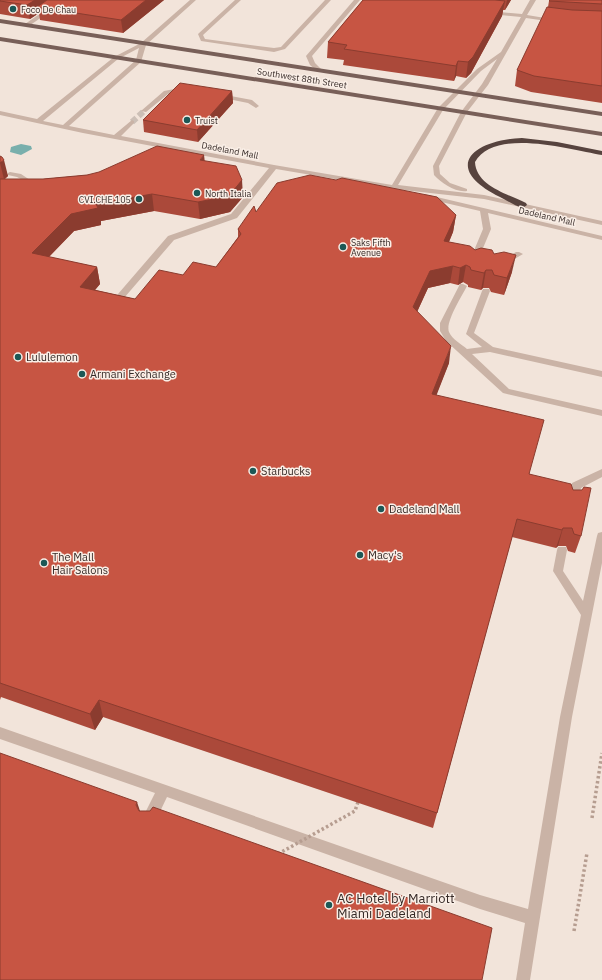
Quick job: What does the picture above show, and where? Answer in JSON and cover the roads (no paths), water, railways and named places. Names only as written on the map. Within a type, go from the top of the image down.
[{"type":"highway","points":[[523,205],[491,188],[477,178],[472,170],[471,162],[482,148],[497,143],[528,141],[602,153]]},
{"type":"main road","name":"Southwest 88th Street","points":[[0,21],[602,114]]},
{"type":"main road","name":"Southwest 88th Street","points":[[0,39],[602,134]]},
{"type":"street","points":[[27,26],[63,0]]},
{"type":"street","points":[[39,121],[116,58],[143,44],[193,0]]},
{"type":"street","points":[[238,0],[200,35],[203,40],[274,50],[282,48],[328,0]]},
{"type":"street","points":[[320,71],[312,64],[309,56],[357,0]]},
{"type":"street","points":[[484,197],[448,184],[437,175],[436,166],[464,112],[478,95],[533,0]]},
{"type":"street","points":[[487,12],[563,21]]},
{"type":"street","points":[[64,127],[139,61],[143,44]]},
{"type":"street","points":[[394,187],[440,109],[479,70],[503,52]]},
{"type":"street","points":[[144,111],[166,92],[186,89],[193,91]]},
{"type":"street","points":[[214,95],[250,101],[256,106]]},
{"type":"street","name":"Dadeland Mall","points":[[0,113],[116,137],[152,147],[394,187],[484,197],[602,223]]},
{"type":"street","points":[[116,137],[132,122]]},
{"type":"street","points":[[115,303],[172,238],[234,216],[274,167]]},
{"type":"street","points":[[10,174],[18,175],[30,182]]},
{"type":"street","points":[[15,183],[40,182]]},
{"type":"street","name":"Dadeland Mall","points":[[394,187],[484,211],[602,238]]},
{"type":"street","points":[[473,264],[487,229],[484,211]]},
{"type":"street","points":[[495,266],[519,254]]},
{"type":"street","points":[[462,286],[444,323],[444,331],[449,339],[506,390],[602,413]]},
{"type":"street","points":[[486,291],[470,334],[490,349]]},
{"type":"street","points":[[465,352],[490,349],[602,374]]},
{"type":"street","points":[[572,503],[576,486],[602,473]]},
{"type":"street","points":[[523,980],[566,716],[602,536]]},
{"type":"street","points":[[562,550],[558,571],[587,616]]},
{"type":"street","points":[[0,732],[480,902],[534,918]]},
{"type":"street","points":[[149,819],[164,790]]},
{"type":"water","points":[[21,144],[31,146],[32,149],[21,155],[10,152],[11,147]]},
{"type":"tunnel","points":[[132,122],[144,111]]},
{"type":"place","name":"Foco De Chau","points":[[13,9]]},
{"type":"place","name":"Truist","points":[[187,120]]},
{"type":"place","name":"North Italia","points":[[197,193]]},
{"type":"place","name":"CVI.CHE 105","points":[[139,199]]},
{"type":"place","name":"Saks Fifth Avenue","points":[[343,247]]},
{"type":"place","name":"Lululemon","points":[[18,357]]},
{"type":"place","name":"Armani Exchange","points":[[82,374]]},
{"type":"place","name":"Starbucks","points":[[253,471]]},
{"type":"place","name":"Dadeland Mall","points":[[381,509]]},
{"type":"place","name":"Macy's","points":[[360,555]]},
{"type":"place","name":"The Mall Hair Salons","points":[[44,563]]},
{"type":"place","name":"AC Hotel by Marriott Miami Dadeland","points":[[329,905]]}]
